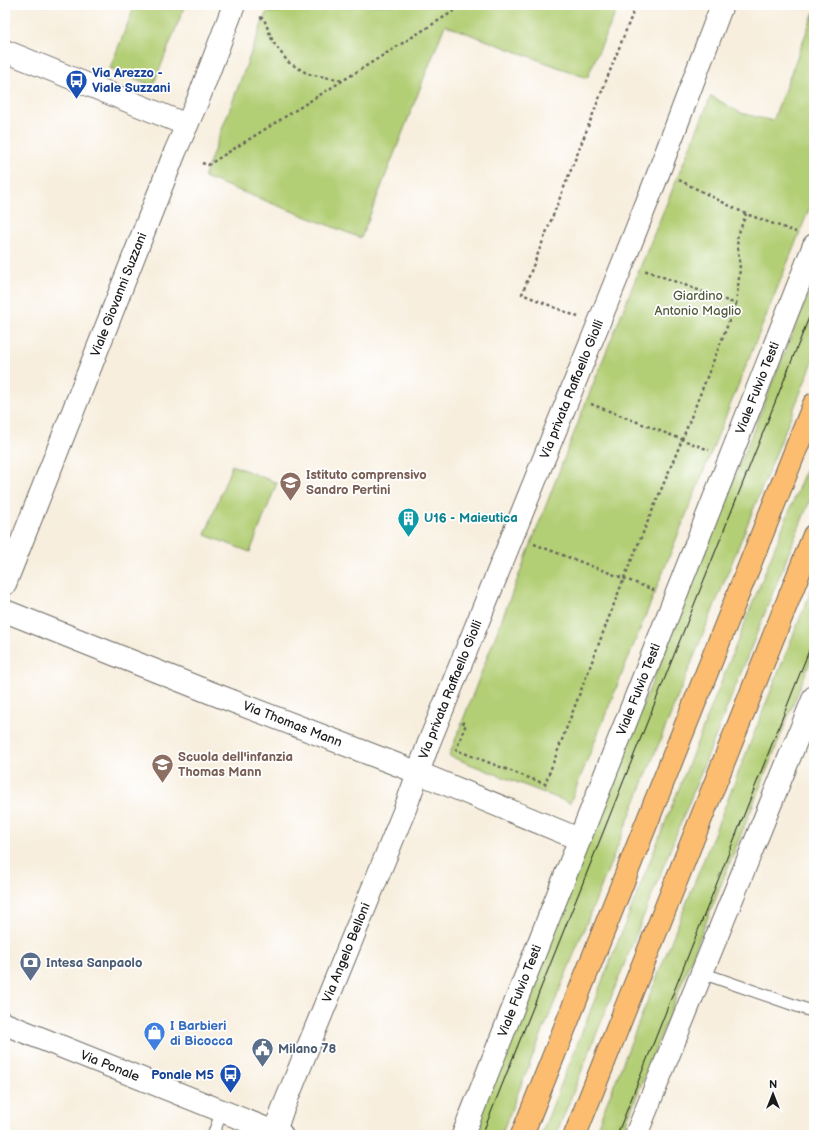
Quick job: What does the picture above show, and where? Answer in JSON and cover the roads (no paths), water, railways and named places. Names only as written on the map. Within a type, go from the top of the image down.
[{"type":"main road","points":[[522,1135],[814,404]]},
{"type":"main road","points":[[575,1135],[814,535]]},
{"type":"street","name":"Viale Giovanni Suzzani","points":[[5,584],[175,152],[198,100],[234,5]]},
{"type":"street","name":"Via privata Raffaello Giolli","points":[[419,773],[431,738],[649,196],[722,5]]},
{"type":"street","points":[[5,51],[187,125]]},
{"type":"street","name":"Viale Fulvio Testi","points":[[463,1135],[730,458],[807,239]]},
{"type":"street","name":"Via Thomas Mann","points":[[5,611],[419,773],[579,839]]},
{"type":"street","points":[[636,1135],[814,697]]},
{"type":"street","name":"Via Angelo Belloni","points":[[269,1132],[282,1111],[419,773]]},
{"type":"street","name":"Via Ponale","points":[[5,1024],[222,1111],[269,1132]]},
{"type":"lane","points":[[702,972],[814,1012]]},
{"type":"lane","points":[[213,1135],[222,1111]]},
{"type":"tram line","points":[[482,1135],[814,305]]},
{"type":"tram line","points":[[617,1135],[814,638]]},
{"type":"place","name":"Via Arezzo - Viale Suzzani","points":[[76,100]]},
{"type":"place","name":"Istituto comprensivo Sandro Pertini","points":[[290,502]]},
{"type":"place","name":"U16 - Maieutica","points":[[408,538]]},
{"type":"place","name":"Scuola dell'infanzia Thomas Mann","points":[[163,784]]},
{"type":"place","name":"Intesa Sanpaolo","points":[[31,982]]},
{"type":"place","name":"I Barbieri di Bicocca","points":[[154,1052]]},
{"type":"place","name":"Milano 78","points":[[262,1068]]},
{"type":"place","name":"Ponale M5","points":[[230,1094]]},
{"type":"park label","name":"Giardino Antonio Maglio","points":[[698,304]]}]
